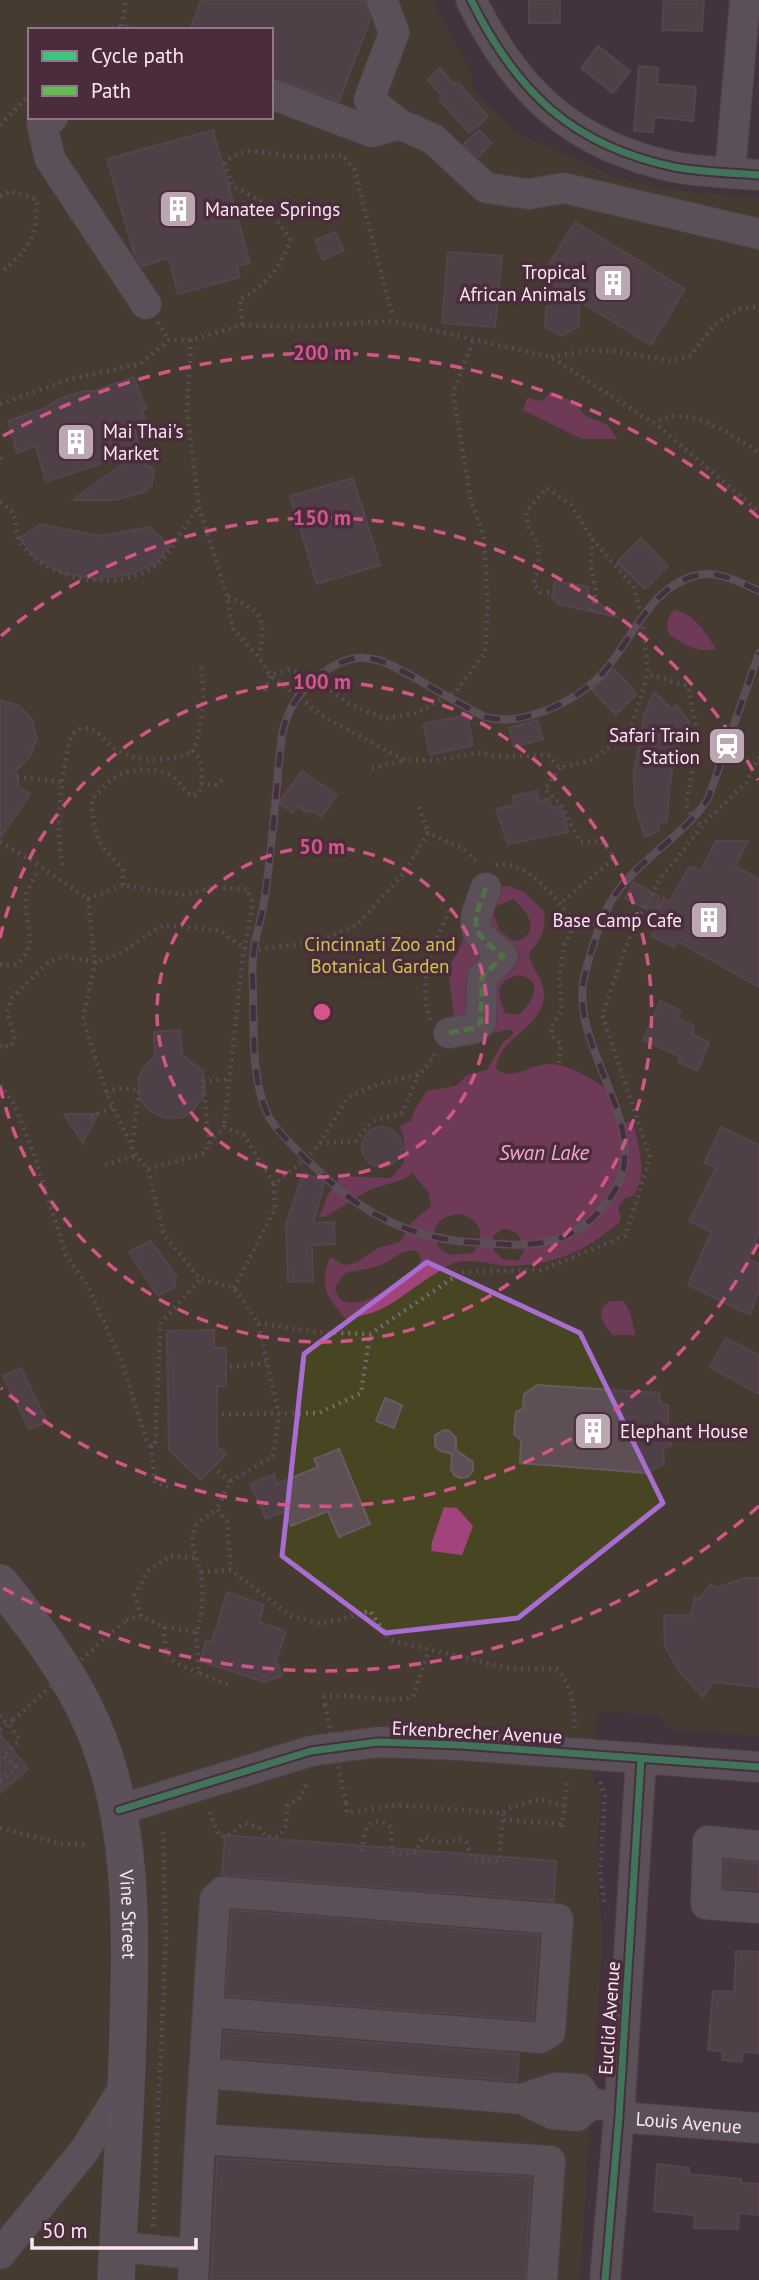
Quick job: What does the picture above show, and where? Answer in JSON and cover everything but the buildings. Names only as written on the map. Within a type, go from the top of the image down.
[{"type":"main road","name":"Vine Street","points":[[0,1583],[56,1659],[80,1698],[104,1758],[119,1810],[128,1900],[129,2259]]},
{"type":"street","points":[[382,0],[394,33],[369,100],[400,124],[433,139],[486,188],[529,194],[564,188],[759,233]]},
{"type":"street","points":[[471,0],[489,36],[512,70],[532,93],[563,120],[598,141],[636,157],[676,167],[745,174],[745,0]]},
{"type":"street","points":[[273,95],[372,132],[400,124]]},
{"type":"street","points":[[50,119],[42,125],[50,159],[146,304]]},
{"type":"street","points":[[439,1034],[475,1028],[481,1022],[482,977],[503,956],[478,936],[475,926],[485,874]]},
{"type":"street","name":"Erkenbrecher Avenue","points":[[119,1810],[312,1770],[389,1742],[759,1767]]},
{"type":"street","name":"Euclid Avenue","points":[[606,2280],[609,2109],[641,1759]]},
{"type":"street","points":[[759,1846],[708,1841],[705,1904],[759,1908]]},
{"type":"street","points":[[129,2259],[194,2267],[200,2139],[215,1899],[222,1892],[558,1919],[550,2032],[540,2038],[208,2012]]},
{"type":"street","name":"Louis Avenue","points":[[204,2073],[522,2099],[759,2128]]},
{"type":"street","points":[[0,2254],[84,2151],[127,2085]]},
{"type":"street","points":[[200,2139],[550,2161],[542,2280]]},
{"type":"path","points":[[122,26],[126,0]]},
{"type":"path","points":[[114,28],[137,28]]},
{"type":"path","points":[[0,125],[28,96]]},
{"type":"path","points":[[242,325],[240,299],[262,286],[287,249],[290,239],[265,203],[232,186],[225,163],[230,157],[250,151],[306,158],[342,155],[348,159],[354,169],[392,314]]},
{"type":"path","points":[[0,196],[10,191],[37,200],[37,227],[22,256],[0,273]]},
{"type":"path","points":[[551,357],[590,351],[622,352],[671,361],[680,359],[690,356],[715,324],[740,309],[759,306]]},
{"type":"path","points":[[0,404],[71,379],[140,364],[170,340],[191,340],[242,325],[293,327],[392,321],[551,357],[658,426],[759,512]]},
{"type":"path","points":[[270,675],[289,670],[310,675],[349,704],[385,719],[417,713],[456,691],[485,653],[488,606],[484,537],[471,500],[453,393],[474,338]]},
{"type":"path","points":[[191,340],[187,411],[199,508],[227,596],[233,629],[258,656],[270,675],[326,718],[404,760]]},
{"type":"path","points":[[659,420],[669,415],[717,426],[759,453]]},
{"type":"path","points":[[549,592],[541,592],[534,585],[539,562],[537,543],[526,527],[527,510],[547,488],[571,505],[593,540],[633,586],[642,617],[648,674],[630,731],[594,759],[560,768],[545,789],[562,806],[580,842],[600,841],[611,850],[612,860],[560,904]]},
{"type":"path","points":[[0,502],[14,513],[16,534],[21,544],[42,565],[71,577],[106,581],[130,578],[162,561],[190,517],[199,508]]},
{"type":"path","points":[[590,610],[596,601],[596,584],[591,566],[593,540]]},
{"type":"path","points":[[227,596],[252,606],[261,618],[258,656]]},
{"type":"path","points":[[62,865],[59,830],[63,782],[71,738],[75,731],[84,728],[104,736],[113,748],[132,758],[156,760],[180,757],[193,751],[203,723],[204,687],[201,667]]},
{"type":"path","points":[[648,674],[688,686],[698,738],[686,805],[693,818],[702,826]]},
{"type":"path","points":[[265,691],[270,675]]},
{"type":"path","points":[[123,885],[123,869],[100,846],[93,825],[92,799],[113,779],[128,772],[149,771],[167,773],[193,796],[199,793],[201,784],[200,758],[193,751]]},
{"type":"path","points":[[372,768],[404,760],[435,760],[478,753],[503,757],[548,755],[560,768]]},
{"type":"path","points":[[258,1323],[316,1332],[370,1334],[462,1272],[541,1270],[625,1236],[650,1157],[602,1015],[633,928],[660,878],[702,826],[746,783],[759,757]]},
{"type":"path","points":[[17,777],[63,782]]},
{"type":"path","points":[[201,784],[217,785],[224,778]]},
{"type":"path","points":[[419,807],[428,833],[465,850],[485,874],[509,863],[541,882],[575,922],[633,928]]},
{"type":"path","points":[[0,1045],[11,1046],[15,1040],[7,1012],[12,998],[48,962],[65,956],[95,962],[119,954],[163,925],[219,930],[244,948],[254,950],[316,942],[357,925],[403,874],[428,833]]},
{"type":"path","points":[[0,842],[88,899],[95,962],[83,1019],[106,1092],[136,1156],[148,1169],[163,1235],[200,1279],[234,1288],[258,1323],[279,1415],[273,1456],[230,1482],[217,1509],[197,1524],[193,1534],[195,1558],[201,1572],[202,1617],[196,1632],[199,1673]]},
{"type":"path","points":[[0,964],[12,967],[19,963],[28,951],[31,937],[26,894],[36,874]]},
{"type":"path","points":[[88,899],[123,885],[183,895],[214,887],[247,890],[253,905],[244,948],[224,1127],[205,1153],[148,1169]]},
{"type":"path","points":[[320,1143],[356,1140],[371,1122],[402,1113],[420,1074],[434,1057],[439,1034],[427,1011],[427,968],[436,937],[453,904]]},
{"type":"path","points":[[559,1063],[561,1044],[552,1036],[551,1027],[562,1011],[559,975],[565,944],[575,922]]},
{"type":"path","points":[[274,1184],[307,1158],[320,1143],[348,1097],[381,1083],[420,1074]]},
{"type":"path","points":[[209,1144],[203,1081],[230,1079]]},
{"type":"path","points":[[0,1085],[14,1104],[33,1151],[66,1255],[88,1287],[121,1360],[147,1442],[151,1446],[155,1483],[168,1487]]},
{"type":"path","points":[[106,1092],[120,1088],[139,1090],[132,1146]]},
{"type":"path","points":[[91,1117],[113,1107]]},
{"type":"path","points":[[224,1127],[244,1135],[274,1184],[275,1209],[234,1288]]},
{"type":"path","points":[[105,1165],[136,1156]]},
{"type":"path","points":[[151,1446],[155,1443],[161,1323],[200,1279]]},
{"type":"path","points":[[222,1414],[319,1413],[361,1393],[370,1334]]},
{"type":"path","points":[[230,1367],[265,1363]]},
{"type":"path","points":[[218,1471],[230,1482]]},
{"type":"path","points":[[217,1509],[227,1522],[231,1570]]},
{"type":"path","points":[[195,1558],[170,1556],[147,1572],[135,1595],[141,1615],[163,1627],[196,1632]]},
{"type":"path","points":[[201,1572],[231,1570],[291,1616],[322,1624],[370,1611],[390,1640],[511,1669],[557,1669],[567,1680],[575,1711],[574,1731]]},
{"type":"path","points":[[0,1730],[126,1620],[141,1615]]},
{"type":"path","points":[[163,1627],[164,1650],[173,1661],[231,1686]]},
{"type":"path","points":[[429,1651],[413,1697],[401,1700],[343,1694],[324,1697],[347,1813],[395,1805],[503,1814]]},
{"type":"path","points":[[0,1715],[13,1733]]},
{"type":"path","points":[[0,1781],[16,1767],[2,1755],[18,1742],[19,1738],[11,1722]]},
{"type":"path","points":[[210,1812],[219,1836],[234,1834],[245,1823],[258,1827],[266,1836],[278,1837],[285,1827],[288,1805],[299,1799],[312,1770]]},
{"type":"path","points":[[503,1821],[562,1826],[567,1780]]},
{"type":"path","points":[[362,1851],[363,1832],[373,1822],[384,1822],[391,1827],[392,1852],[415,1852],[426,1837],[436,1842],[463,1839],[472,1859],[499,1861],[503,1814],[508,1808],[540,1799],[564,1807]]},
{"type":"path","points":[[0,1828],[62,1844],[87,1845]]},
{"type":"path","points":[[129,2259],[166,1938],[163,1832]]},
{"type":"highlighted area","points":[[427,1262],[580,1333],[663,1503],[518,1618],[385,1633],[282,1556],[304,1354]]},
{"type":"green space","name":"Cincinnati Zoo and Botanical Garden","points":[[0,0],[432,0],[472,74],[472,90],[515,132],[615,177],[675,190],[759,198],[759,1736],[669,1729],[658,1714],[597,1712],[593,1786],[598,1786],[601,1790],[597,1850],[603,1931],[580,2280],[0,2280]]},
{"type":"water","points":[[550,392],[574,402],[584,415],[608,425],[617,439],[582,439],[523,410],[527,398],[542,401]]},
{"type":"water","points":[[674,610],[694,620],[716,649],[698,649],[670,635],[668,622]]},
{"type":"water","name":"Swan Lake","points":[[508,886],[524,892],[544,911],[542,934],[529,953],[543,985],[544,998],[541,1008],[536,1017],[504,1049],[496,1069],[509,1074],[541,1065],[558,1065],[584,1075],[615,1095],[625,1123],[633,1121],[641,1160],[638,1187],[633,1196],[625,1198],[618,1208],[621,1218],[619,1223],[594,1241],[569,1254],[528,1265],[512,1266],[471,1261],[455,1263],[383,1308],[345,1318],[326,1290],[325,1276],[330,1257],[345,1265],[356,1263],[378,1248],[400,1242],[411,1223],[431,1206],[429,1193],[412,1173],[404,1179],[369,1190],[325,1217],[319,1217],[329,1193],[341,1176],[391,1178],[404,1163],[404,1139],[400,1126],[411,1121],[415,1109],[427,1091],[456,1086],[467,1075],[487,1070],[503,1042],[513,1034],[513,1030],[486,1032],[454,1016],[448,970],[462,943],[464,933],[495,887]],"holes":[[[513,899],[519,904],[528,916],[528,935],[513,941],[500,931],[493,913],[497,906]],[[519,975],[527,978],[534,987],[532,999],[518,1015],[505,1013],[500,1000],[502,984]],[[460,1214],[477,1224],[480,1240],[473,1253],[450,1255],[439,1248],[434,1230],[441,1220]],[[503,1229],[518,1235],[524,1251],[518,1261],[503,1259],[494,1251],[493,1236]],[[413,1250],[419,1253],[421,1260],[419,1265],[394,1284],[362,1301],[352,1303],[339,1297],[335,1287],[345,1273],[380,1265]]]},
{"type":"water","points":[[610,1301],[624,1301],[631,1315],[635,1335],[613,1335],[606,1326],[601,1313]]},
{"type":"water","points":[[444,1507],[457,1508],[473,1526],[462,1555],[431,1551]]},
{"type":"railway","points":[[759,591],[713,574],[698,575],[682,581],[656,600],[617,655],[593,682],[560,704],[527,716],[514,719],[485,717],[396,668],[383,662],[359,658],[346,660],[318,677],[294,702],[282,734],[268,876],[253,956],[256,1073],[263,1103],[273,1124],[294,1148],[339,1190],[372,1213],[409,1229],[448,1240],[511,1245],[549,1241],[566,1236],[582,1227],[612,1195],[623,1169],[624,1143],[618,1115],[587,1029],[582,1001],[587,965],[609,905],[623,884],[686,825],[708,799],[759,653]]},
{"type":"marked path","points":[[449,1033],[475,1028],[481,1022],[482,977],[503,956],[484,940],[476,927],[486,888]]},
{"type":"cycle path","points":[[471,0],[488,32],[528,87],[576,128],[605,144],[674,167],[759,175]]},
{"type":"cycle path","points":[[119,1810],[311,1751],[378,1742],[461,1745],[759,1767]]},
{"type":"cycle path","points":[[605,2280],[619,2117],[641,1759]]},
{"type":"place","name":"Manatee Springs","points":[[178,209]]},
{"type":"place","name":"Tropical African Animals","points":[[613,283]]},
{"type":"place","name":"Mai Thai's Market","points":[[76,442]]},
{"type":"place","name":"Safari Train Station","points":[[727,746]]},
{"type":"place","name":"Base Camp Cafe","points":[[709,920]]},
{"type":"place","name":"Elephant House","points":[[593,1431]]}]
